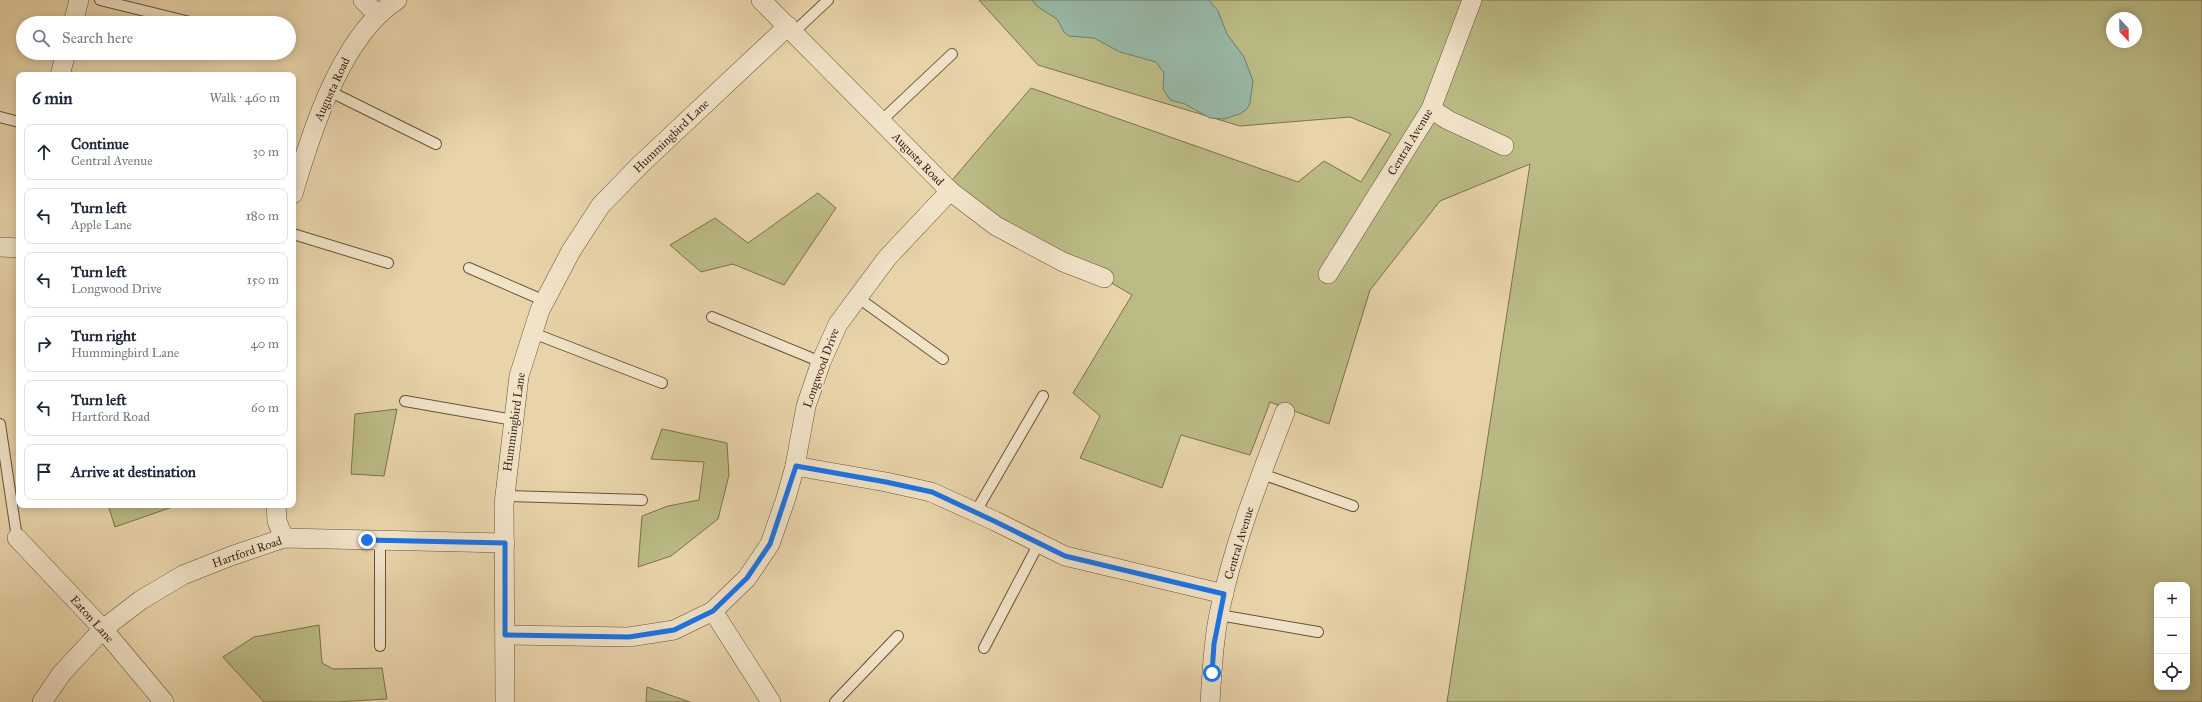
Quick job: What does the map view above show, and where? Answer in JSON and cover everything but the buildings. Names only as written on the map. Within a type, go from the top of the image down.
[{"type":"street","points":[[75,16],[79,0]]},
{"type":"street","points":[[363,0],[378,15]]},
{"type":"street","name":"Augusta Road","points":[[297,167],[347,56],[378,15],[397,0]]},
{"type":"street","name":"Augusta Road","points":[[761,0],[950,191],[996,226],[1063,262],[1104,278]]},
{"type":"street","name":"Central Avenue","points":[[1328,274],[1431,109],[1472,0]]},
{"type":"street","name":"Hummingbird Lane","points":[[505,702],[505,496],[519,376],[545,301],[571,251],[601,205],[646,160],[791,29]]},
{"type":"street","points":[[61,72],[64,60]]},
{"type":"street","points":[[1431,109],[1448,120],[1504,146]]},
{"type":"street","name":"Longwood Drive","points":[[505,635],[629,637],[674,630],[713,611],[747,578],[770,544],[796,466],[806,406],[821,362],[838,324],[887,258],[950,191]]},
{"type":"street","points":[[0,247],[16,248]]},
{"type":"street","name":"Central Avenue","points":[[1210,702],[1219,615],[1224,594],[1262,474],[1285,412]]},
{"type":"street","points":[[796,466],[932,492],[1065,556],[1224,594]]},
{"type":"street","points":[[276,508],[277,521],[284,538]]},
{"type":"street","name":"Eaton Lane","points":[[17,538],[102,629],[164,702]]},
{"type":"street","name":"Hartford Road","points":[[42,702],[62,673],[102,629],[141,600],[183,574],[284,538],[505,543]]},
{"type":"street","points":[[713,611],[771,702]]},
{"type":"lane","points":[[100,0],[165,16]]},
{"type":"lane","points":[[791,29],[828,0]]},
{"type":"lane","points":[[881,121],[952,54]]},
{"type":"lane","points":[[331,92],[436,144]]},
{"type":"lane","points":[[0,117],[16,121]]},
{"type":"lane","points":[[296,235],[388,263]]},
{"type":"lane","points":[[469,268],[545,301]]},
{"type":"lane","points":[[857,297],[943,359]]},
{"type":"lane","points":[[712,317],[821,362]]},
{"type":"lane","points":[[533,333],[662,383]]},
{"type":"lane","points":[[976,513],[1043,396]]},
{"type":"lane","points":[[405,401],[514,420]]},
{"type":"lane","points":[[0,424],[17,538]]},
{"type":"lane","points":[[1262,474],[1353,506]]},
{"type":"lane","points":[[505,496],[642,500]]},
{"type":"lane","points":[[380,540],[380,646]]},
{"type":"lane","points":[[984,648],[1039,543]]},
{"type":"lane","points":[[1219,615],[1318,632]]},
{"type":"lane","points":[[835,702],[898,636]]},
{"type":"green space","points":[[979,0],[2202,0],[2202,702],[1447,702],[1530,164],[1440,201],[1370,290],[1329,424],[1270,402],[1250,455],[1181,435],[1162,488],[1080,458],[1100,416],[1073,393],[1132,295],[947,186],[1031,88],[1298,182],[1324,161],[1361,182],[1391,134],[1350,117],[1240,126],[1038,65]]},
{"type":"green space","points":[[818,193],[836,208],[784,285],[733,264],[701,272],[670,245],[715,218],[748,243]]},
{"type":"green space","points":[[397,409],[384,476],[351,474],[355,414]]},
{"type":"green space","points":[[662,429],[727,443],[729,475],[718,519],[671,556],[638,567],[642,516],[668,506],[699,500],[704,462],[651,459]]},
{"type":"green space","points":[[109,508],[169,508],[115,527]]},
{"type":"green space","points":[[319,625],[322,663],[333,669],[382,668],[387,699],[334,702],[264,702],[223,657],[254,637]]},
{"type":"green space","points":[[647,687],[690,702],[646,702]]},
{"type":"shaded area","points":[[1032,0],[1209,0],[1218,11],[1227,34],[1244,57],[1253,81],[1250,103],[1247,109],[1240,114],[1224,119],[1210,118],[1185,104],[1170,100],[1163,89],[1164,73],[1156,62],[1120,52],[1094,38],[1069,36],[1064,32],[1057,19],[1038,7]]},
{"type":"route","points":[[367,540],[505,543],[505,635],[629,637],[674,630],[713,611],[747,578],[770,544],[796,466],[932,492],[1065,556],[1224,594],[1214,644],[1212,673]]}]
